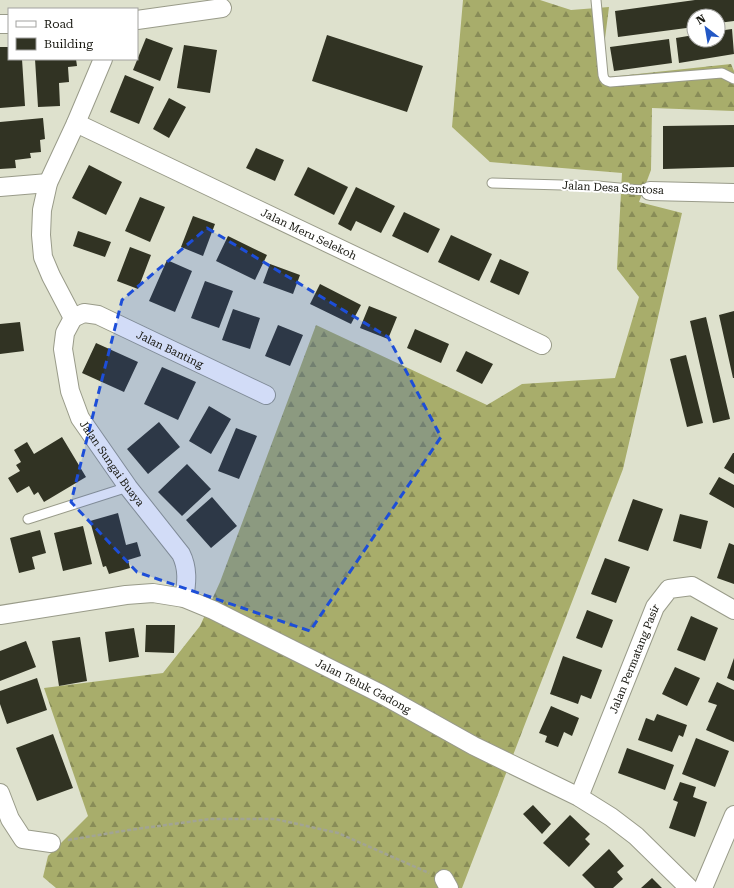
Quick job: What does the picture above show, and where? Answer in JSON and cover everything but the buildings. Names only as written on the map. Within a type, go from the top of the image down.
[{"type":"street","points":[[138,20],[222,8]]},
{"type":"street","points":[[72,318],[51,276],[44,257],[41,235],[42,210],[48,183],[76,123],[103,60]]},
{"type":"street","name":"Jalan Meru Selekoh","points":[[76,123],[542,345]]},
{"type":"street","points":[[0,187],[48,183]]},
{"type":"street","name":"Jalan Desa Sentosa","points":[[650,191],[734,193]]},
{"type":"street","name":"Jalan Banting","points":[[72,318],[84,313],[98,315],[266,395]]},
{"type":"street","name":"Jalan Sungai Buaya","points":[[72,318],[65,332],[63,348],[70,391],[80,418],[128,487],[181,554],[187,572],[184,598]]},
{"type":"street","name":"Jalan Permatang Pasir","points":[[579,797],[655,606],[669,589],[692,586],[734,610]]},
{"type":"street","name":"Jalan Teluk Gadong","points":[[0,615],[126,595],[153,593],[184,598],[213,610],[374,690],[474,746],[579,797],[611,817],[636,836],[689,888]]},
{"type":"street","points":[[0,793],[10,819],[23,839],[51,843]]},
{"type":"street","points":[[703,888],[734,816]]},
{"type":"lane","points":[[596,0],[603,76],[607,81],[610,82],[722,73],[727,74],[734,79]]},
{"type":"lane","name":"Jalan Desa Sentosa","points":[[492,183],[598,186],[650,191]]},
{"type":"lane","points":[[28,519],[128,487]]},
{"type":"path","points":[[51,843],[128,830],[210,819],[275,819],[338,833],[446,884]]},
{"type":"highlighted area","points":[[207,228],[388,337],[441,437],[310,631],[137,572],[71,502],[122,300]]},
{"type":"green space","points":[[463,0],[540,0],[571,10],[609,7],[600,78],[731,64],[734,71],[734,111],[652,108],[651,170],[639,202],[682,213],[623,469],[462,888],[56,888],[43,877],[48,856],[88,816],[44,688],[163,673],[200,626],[220,582],[316,325],[487,405],[522,384],[615,378],[639,297],[617,269],[622,173],[490,162],[452,127]]}]
